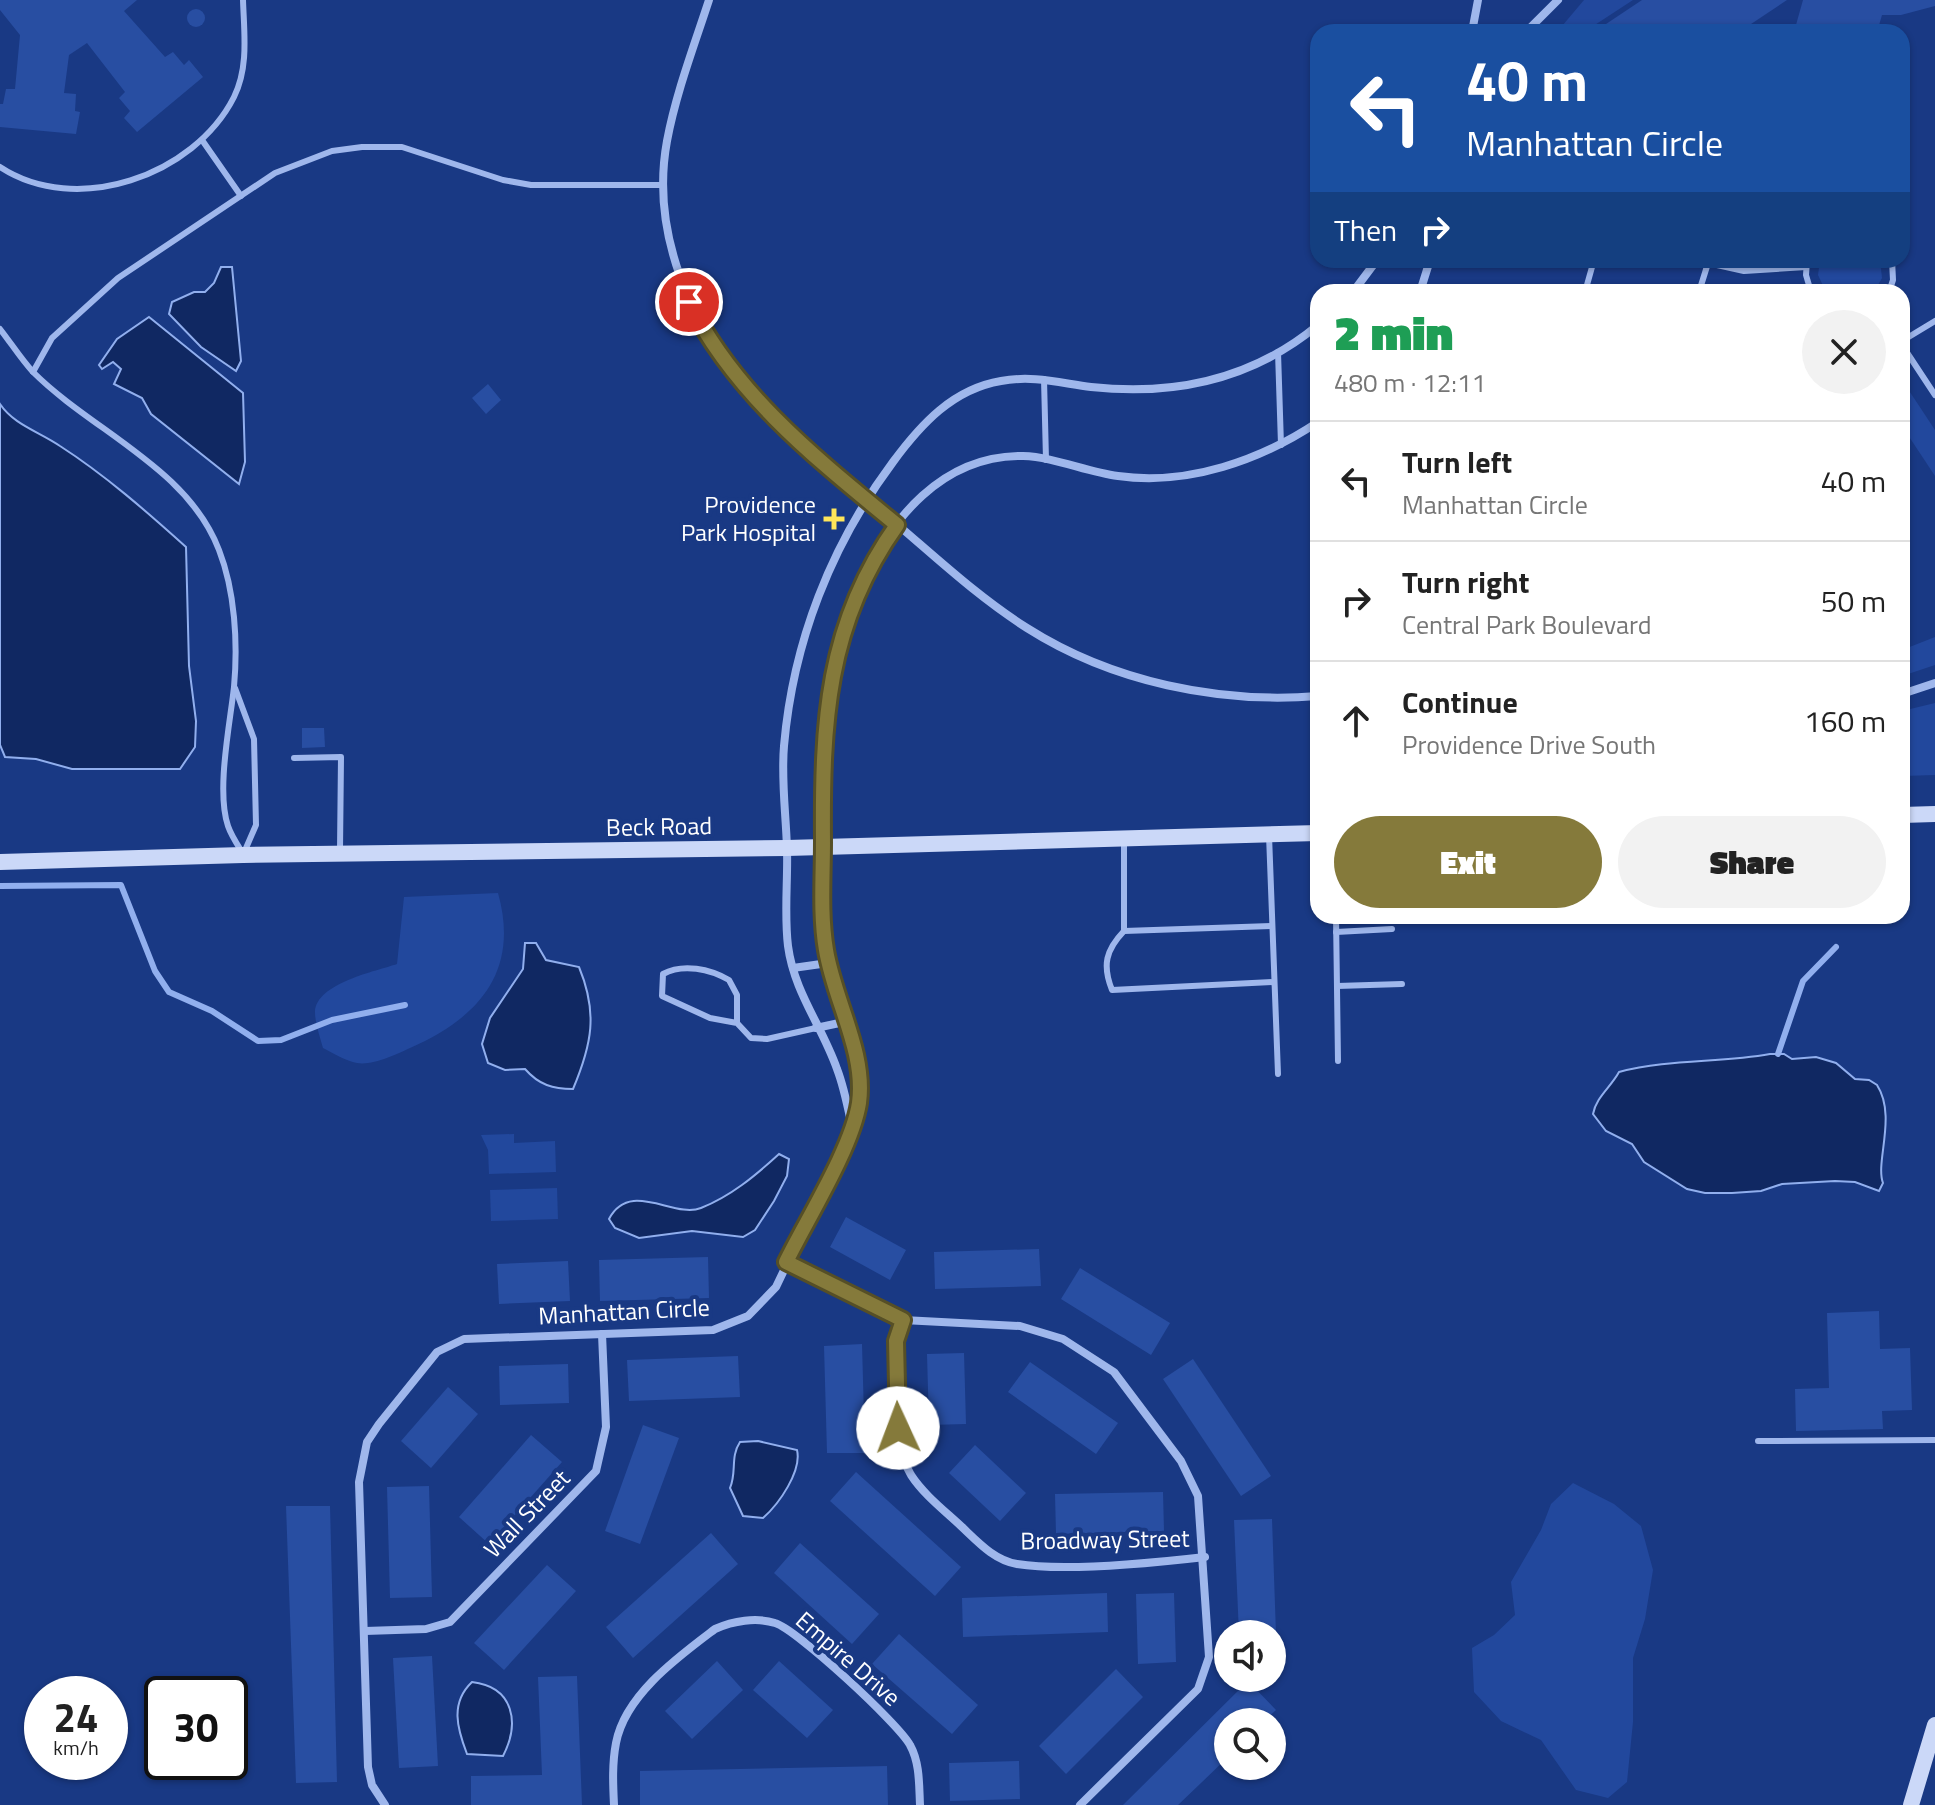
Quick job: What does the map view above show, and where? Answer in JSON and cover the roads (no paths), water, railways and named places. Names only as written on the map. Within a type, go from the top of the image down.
[{"type":"main road","points":[[1910,815],[1935,814]]},
{"type":"main road","name":"Beck Road","points":[[0,862],[243,855],[787,848],[1310,833]]},
{"type":"main road","points":[[1911,1805],[1935,1725]]},
{"type":"street","points":[[709,0],[667,141],[664,185],[671,245],[682,287],[723,362],[749,394],[865,499],[975,592],[1028,629],[1076,655],[1170,686],[1269,698],[1310,696]]},
{"type":"street","points":[[1474,24],[1478,0]]},
{"type":"street","points":[[1534,24],[1558,0]]},
{"type":"street","points":[[852,1128],[837,1068],[816,1028],[793,968],[787,920],[784,746],[796,666],[827,571],[865,499],[904,447],[935,413],[958,396],[989,383],[1044,379],[1126,389],[1171,388],[1223,378],[1278,352],[1310,330]]},
{"type":"street","name":"Manhattan Circle","points":[[385,1805],[372,1785],[368,1767],[359,1482],[367,1442],[379,1424],[437,1352],[451,1343],[482,1337],[713,1330],[733,1325],[762,1303],[776,1287],[852,1128],[859,1103],[859,1077],[828,963],[823,744],[833,670],[860,587],[876,554],[932,486],[951,472],[994,458],[1025,456],[1119,477],[1189,475],[1231,465],[1281,445],[1310,427]]},
{"type":"street","points":[[1910,691],[1935,683]]},
{"type":"street","points":[[793,968],[828,963]]},
{"type":"street","points":[[816,1028],[844,1022]]},
{"type":"street","points":[[786,1262],[903,1320],[1020,1326],[1063,1339],[1114,1372],[1191,1479],[1202,1514],[1209,1657],[1198,1689],[1080,1805]]},
{"type":"street","name":"Broadway Street","points":[[903,1320],[896,1341],[902,1454],[912,1475],[928,1496],[988,1551],[1015,1563],[1046,1566],[1205,1557]]},
{"type":"street","name":"Wall Street","points":[[365,1631],[426,1629],[450,1622],[596,1471],[606,1427],[602,1334]]},
{"type":"street","name":"Empire Drive","points":[[614,1805],[616,1741],[624,1719],[638,1700],[715,1629],[729,1623],[767,1621],[792,1630],[909,1741],[916,1757],[920,1805]]},
{"type":"lane","points":[[0,167],[16,177],[72,189],[133,181],[202,140],[233,98],[240,83],[244,53],[243,0]]},
{"type":"lane","points":[[202,140],[241,196]]},
{"type":"lane","points":[[33,372],[52,338],[118,278],[290,166],[332,151],[402,147],[503,180],[531,185],[664,185]]},
{"type":"lane","points":[[1730,268],[1744,271],[1771,268]]},
{"type":"lane","points":[[1910,338],[1935,321]]},
{"type":"lane","points":[[0,329],[33,372],[180,490],[204,516],[231,585],[234,684],[225,741],[225,811],[227,825],[243,855]]},
{"type":"lane","points":[[1278,352],[1281,445]]},
{"type":"lane","points":[[1910,356],[1935,395]]},
{"type":"lane","points":[[1044,379],[1046,460]]},
{"type":"lane","points":[[234,684],[254,739],[256,825],[243,855]]},
{"type":"lane","points":[[294,758],[341,757],[340,854]]},
{"type":"lane","points":[[1269,835],[1278,1074]]},
{"type":"lane","points":[[1124,839],[1124,931],[1107,949],[1106,975],[1112,990],[1274,982]]},
{"type":"lane","points":[[1336,924],[1338,1061]]},
{"type":"lane","points":[[1124,931],[1271,926]]},
{"type":"lane","points":[[1336,932],[1392,929]]},
{"type":"lane","points":[[737,1023],[737,995],[729,980],[699,969],[674,969],[663,974],[662,996],[668,1001],[710,1018],[737,1023],[751,1038],[767,1039],[816,1028]]},
{"type":"lane","points":[[1337,986],[1402,984]]},
{"type":"lane","points":[[1758,1441],[1935,1440]]},
{"type":"waterway","points":[[0,886],[121,885],[155,971],[169,992],[212,1011],[258,1041],[281,1040],[332,1020],[405,1005]]},
{"type":"waterway","points":[[1778,1054],[1803,981],[1836,947]]},
{"type":"place","name":"Providence Park Hospital","points":[[834,519]]}]
